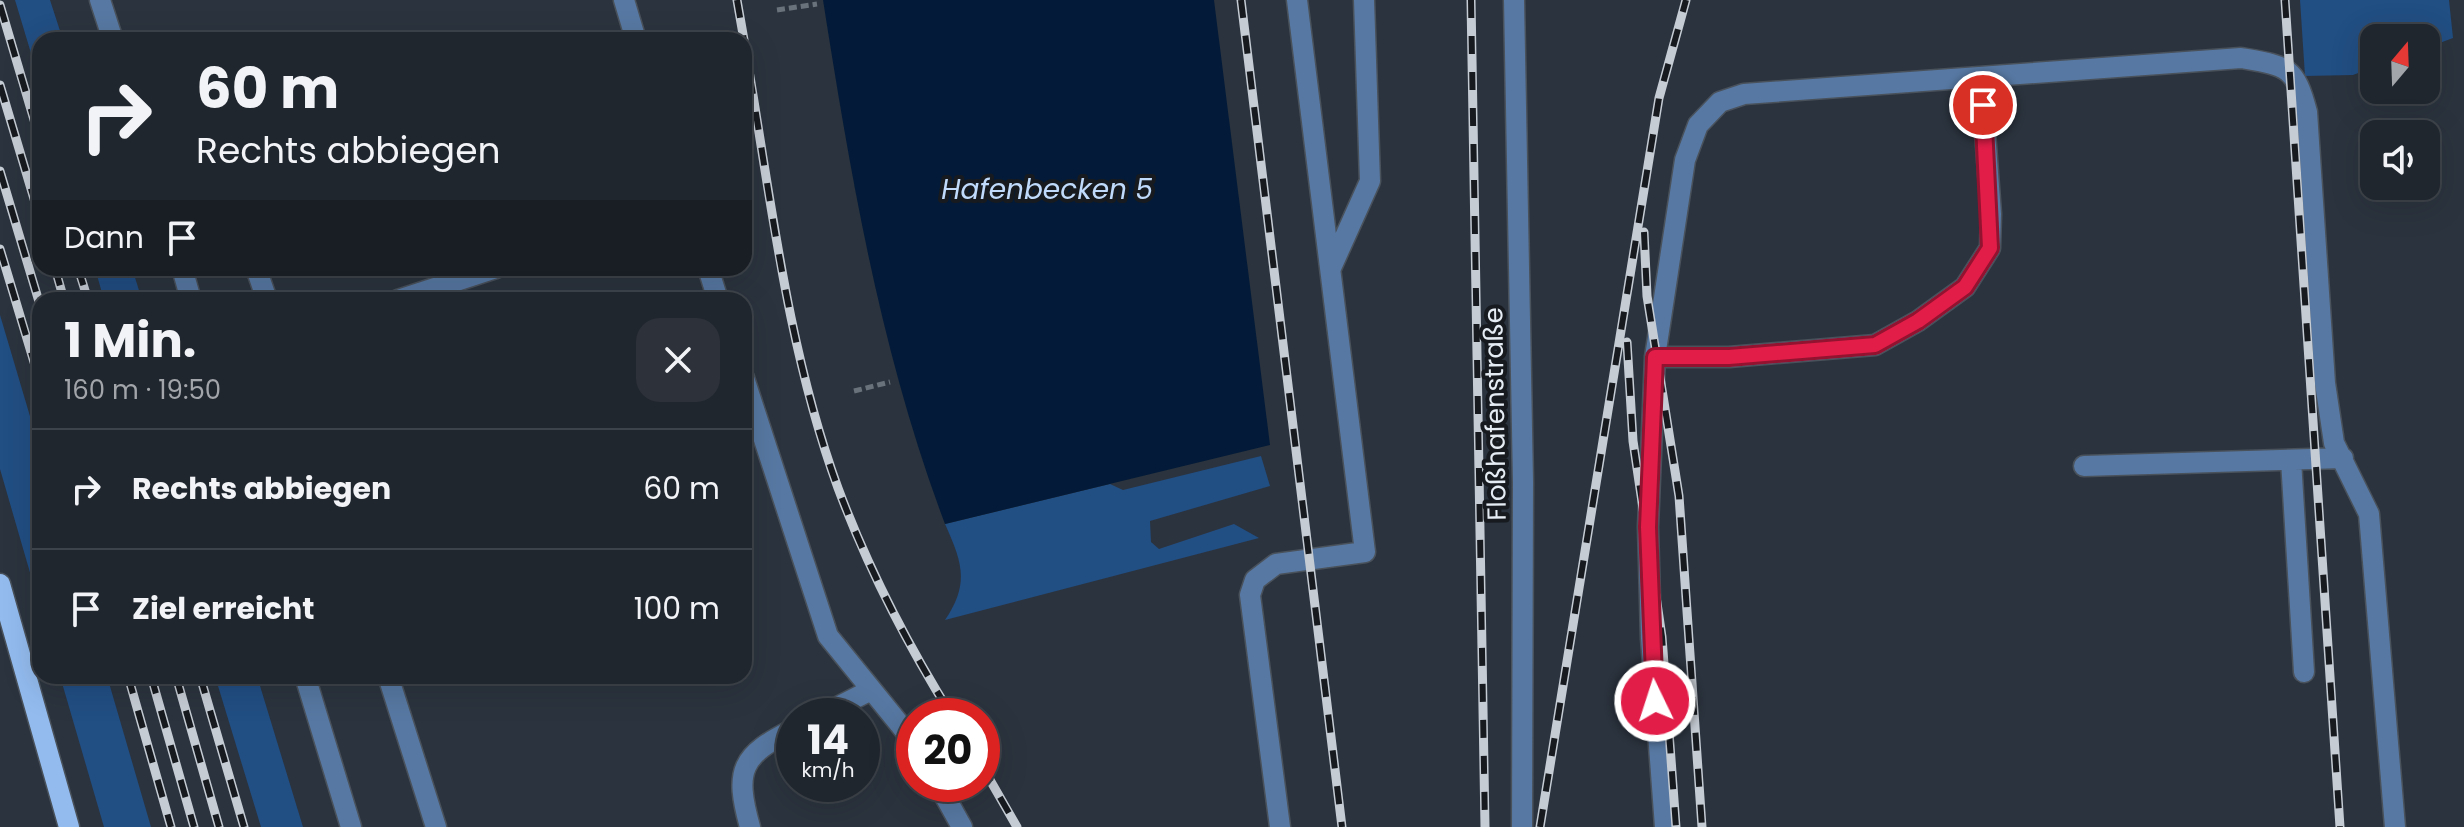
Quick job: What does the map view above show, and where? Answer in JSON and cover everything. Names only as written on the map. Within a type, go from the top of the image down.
[{"type":"main road","points":[[0,584],[69,827]]},
{"type":"street","points":[[100,0],[110,32]]},
{"type":"street","points":[[624,0],[634,32]]},
{"type":"street","points":[[1280,827],[1250,595],[1255,580],[1265,568],[1365,552],[1297,0]]},
{"type":"street","points":[[1330,269],[1370,181],[1364,0]]},
{"type":"street","name":"Floßhafenstraße","points":[[1514,0],[1523,482],[1522,827]]},
{"type":"street","points":[[1665,827],[1651,638],[1648,527],[1655,357],[1685,160],[1698,125],[1720,102],[1744,94],[2241,58],[2288,69],[2299,83],[2307,112],[2325,383],[2334,443],[2369,514],[2395,827]]},
{"type":"street","points":[[1655,357],[1729,357],[1875,345],[1918,321],[1965,287],[1990,248],[1991,214],[1981,77]]},
{"type":"street","points":[[422,292],[472,276]]},
{"type":"street","points":[[752,403],[828,636],[896,720]]},
{"type":"street","points":[[2084,466],[2343,458]]},
{"type":"street","points":[[2291,460],[2304,672]]},
{"type":"street","points":[[307,684],[351,827]]},
{"type":"street","points":[[391,684],[436,827]]},
{"type":"street","points":[[855,698],[871,690]]},
{"type":"street","points":[[750,827],[740,792],[745,762],[776,738]]},
{"type":"street","points":[[948,802],[962,827]]},
{"type":"path","points":[[777,10],[817,4]]},
{"type":"path","points":[[854,391],[890,382]]},
{"type":"shaded area","points":[[15,0],[50,0],[60,32],[32,32],[32,56]]},
{"type":"shaded area","points":[[2300,0],[2449,0],[2453,38],[2440,43],[2440,24],[2360,24],[2360,72],[2305,76]]},
{"type":"shaded area","points":[[97,276],[134,276],[140,292],[102,292]]},
{"type":"shaded area","points":[[0,315],[32,423],[32,579],[0,469]]},
{"type":"shaded area","points":[[1261,456],[1270,486],[1150,521],[1151,542],[1159,549],[1234,524],[1259,538],[945,620],[958,595],[961,572],[945,524],[1110,484],[1123,490]]},
{"type":"shaded area","points":[[62,684],[109,684],[151,827],[104,827]]},
{"type":"shaded area","points":[[217,684],[259,684],[303,827],[261,827]]},
{"type":"water","name":"Hafenbecken 5","points":[[823,0],[1214,0],[1270,445],[945,524],[903,396],[870,265]]},
{"type":"railway","points":[[737,0],[743,32]]},
{"type":"railway","points":[[1241,0],[1342,827]]},
{"type":"railway","points":[[1471,0],[1485,827]]},
{"type":"railway","points":[[1540,827],[1659,98],[1686,0]]},
{"type":"railway","points":[[2285,0],[2340,827]]},
{"type":"railway","points":[[0,5],[32,113]]},
{"type":"railway","points":[[0,85],[32,192]]},
{"type":"railway","points":[[752,90],[792,323],[820,434],[838,488],[875,576],[941,698]]},
{"type":"railway","points":[[0,171],[36,292]]},
{"type":"railway","points":[[1644,232],[1647,296],[1679,496],[1702,827]]},
{"type":"railway","points":[[0,249],[32,355]]},
{"type":"railway","points":[[57,276],[62,292]]},
{"type":"railway","points":[[80,276],[86,292]]},
{"type":"railway","points":[[1627,342],[1633,441],[1662,637],[1676,827]]},
{"type":"railway","points":[[130,684],[171,827]]},
{"type":"railway","points":[[153,684],[194,827]]},
{"type":"railway","points":[[178,684],[219,827]]},
{"type":"railway","points":[[202,684],[244,827]]},
{"type":"railway","points":[[1000,797],[1017,827]]},
{"type":"route","points":[[1655,701],[1648,527],[1655,357],[1729,357],[1875,345],[1918,321],[1965,287],[1990,248],[1991,214],[1983,105]]}]
